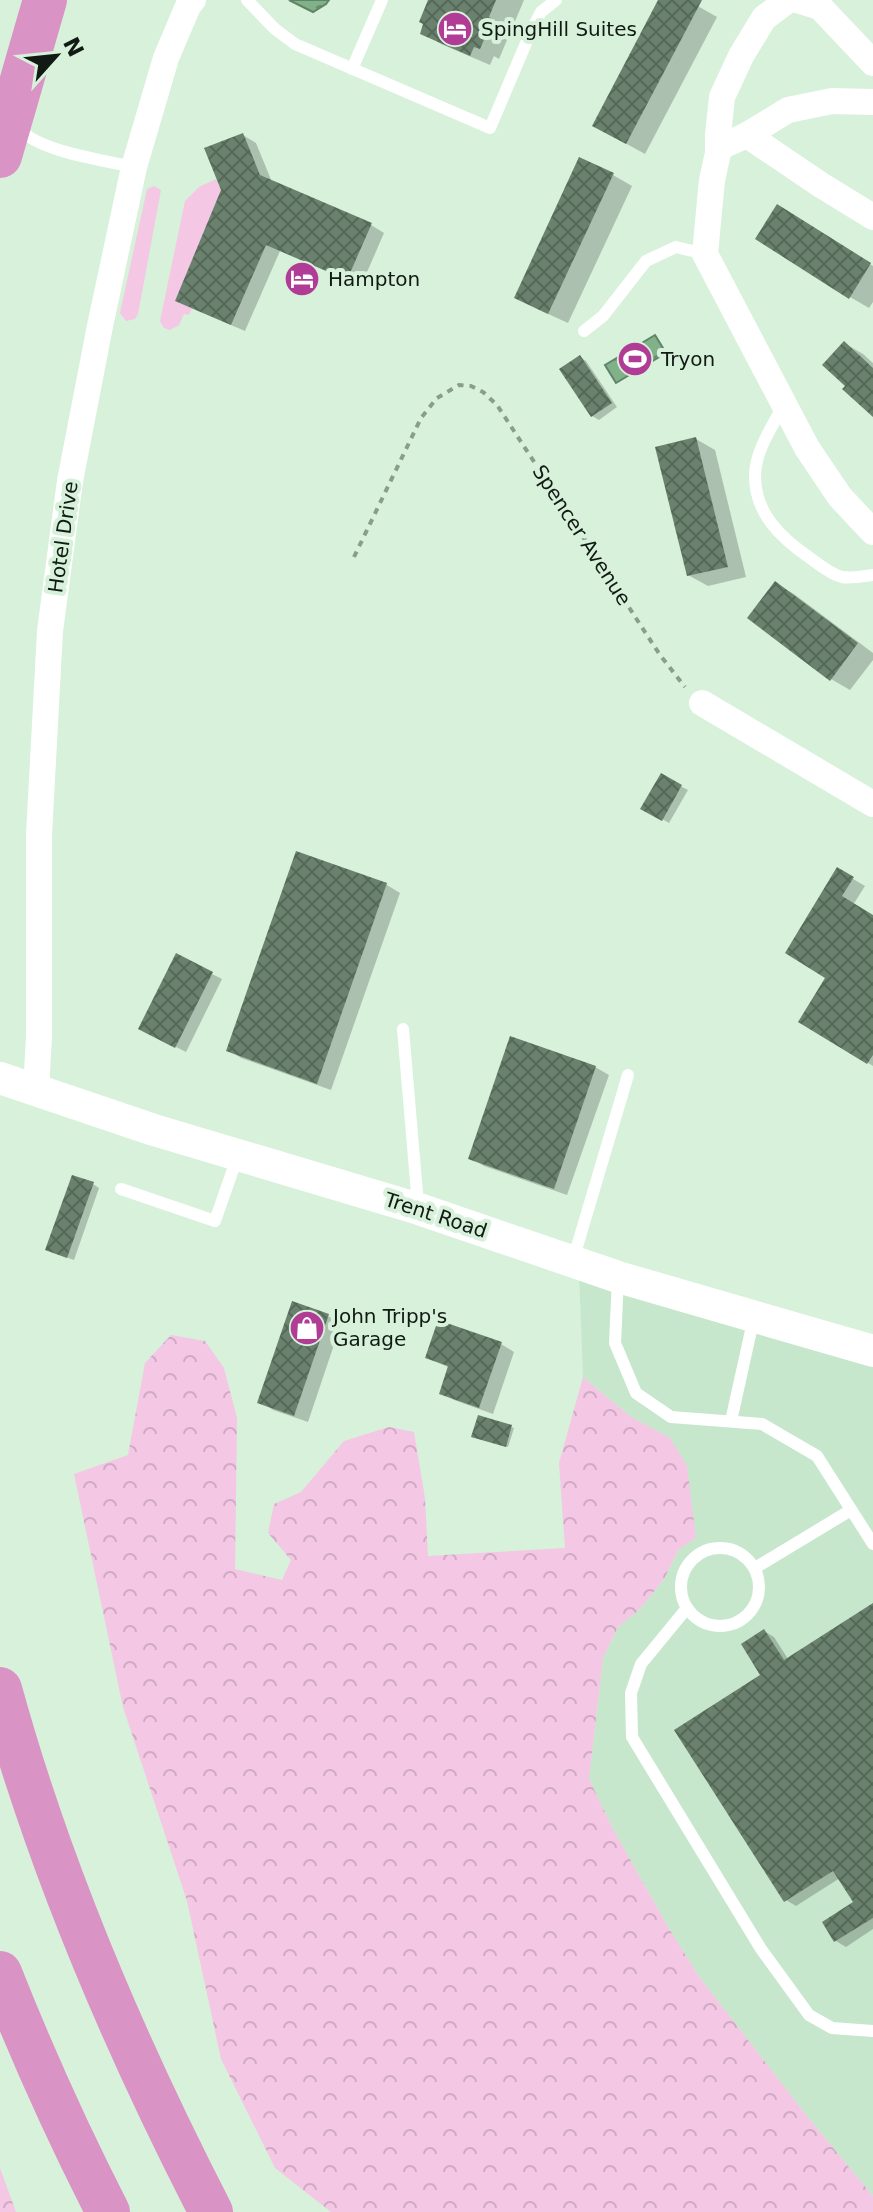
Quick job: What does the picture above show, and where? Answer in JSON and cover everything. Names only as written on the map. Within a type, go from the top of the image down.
[{"type":"highway","points":[[0,72],[26,14]]},
{"type":"highway","points":[[0,156],[26,14]]},
{"type":"highway","points":[[0,1689],[40,1820],[82,1930],[128,2043],[211,2212]]},
{"type":"highway","points":[[0,1973],[74,2146],[108,2212]]},
{"type":"street","name":"Hotel Drive","points":[[36,1091],[39,835],[50,631],[70,481],[134,167],[166,58],[193,0]]},
{"type":"street","points":[[788,0],[764,18],[722,97],[705,254],[807,448],[840,497],[873,532]]},
{"type":"street","points":[[797,0],[820,7],[873,63]]},
{"type":"street","points":[[718,148],[747,135],[788,110],[832,101],[873,102]]},
{"type":"street","points":[[747,135],[873,217]]},
{"type":"street","points":[[702,703],[873,804]]},
{"type":"street","name":"Trent Road","points":[[0,1078],[154,1130],[419,1209],[618,1277],[873,1351]]},
{"type":"lane","points":[[247,0],[275,29],[295,44],[490,128],[532,29],[541,12],[556,0]]},
{"type":"lane","points":[[352,69],[382,0]]},
{"type":"lane","points":[[0,108],[25,135],[65,152],[134,167]]},
{"type":"lane","points":[[584,331],[603,316],[646,261],[676,247],[705,254]]},
{"type":"lane","points":[[783,406],[766,438],[755,472],[761,507],[782,537],[825,569],[841,577],[873,575]]},
{"type":"lane","points":[[403,1029],[419,1209]]},
{"type":"lane","points":[[573,1260],[628,1075]]},
{"type":"lane","points":[[121,1189],[215,1221],[238,1155]]},
{"type":"lane","points":[[618,1277],[615,1343],[636,1393],[671,1417],[762,1424],[817,1456],[873,1544]]},
{"type":"lane","points":[[731,1421],[754,1317]]},
{"type":"lane","points":[[755,1568],[851,1510]]},
{"type":"lane","points":[[711,1549],[736,1551],[755,1568],[759,1595],[746,1618],[734,1625],[708,1625],[696,1619],[687,1608],[681,1584],[690,1562],[700,1554],[711,1549]]},
{"type":"lane","points":[[687,1608],[641,1664],[631,1693],[632,1737],[761,1949],[809,2015],[832,2028],[873,2031]]},
{"type":"path","name":"Spencer Avenue","points":[[354,557],[421,418],[450,388],[471,386],[497,405],[660,655],[702,703]]},
{"type":"shaded area","points":[[579,1272],[873,1366],[873,2196],[700,1978],[612,1827],[589,1779],[603,1658],[618,1627],[640,1609],[664,1579],[679,1549],[665,1436],[631,1417],[583,1377]]},
{"type":"green space","points":[[216,179],[221,190],[176,301],[192,308],[189,315],[184,314],[179,325],[170,330],[164,328],[160,321],[185,201],[199,187]]},
{"type":"green space","points":[[154,186],[161,190],[138,314],[135,319],[126,321],[120,313],[147,189]]},
{"type":"green space","points":[[171,1335],[205,1341],[224,1368],[237,1418],[235,1569],[282,1580],[291,1560],[268,1533],[274,1504],[301,1492],[344,1441],[389,1427],[414,1432],[425,1498],[428,1556],[565,1548],[559,1463],[583,1377],[631,1417],[670,1438],[687,1466],[696,1538],[679,1549],[664,1579],[640,1609],[618,1627],[603,1658],[589,1779],[612,1827],[700,1978],[873,2196],[873,2212],[331,2212],[275,2168],[221,2059],[187,1901],[123,1707],[74,1474],[128,1455],[145,1363]]},
{"type":"green space","points":[[0,2168],[16,2212],[0,2212]]},
{"type":"water","points":[[289,0],[329,0],[313,12]]},
{"type":"water","name":"Tryon","points":[[655,335],[666,353],[616,383],[605,365]]},
{"type":"building","name":"SpingHill Suites","points":[[428,0],[496,0],[489,17],[493,19],[480,49],[474,47],[470,56],[420,34],[423,24],[419,22]]},
{"type":"building","points":[[658,0],[702,0],[626,144],[592,126]]},
{"type":"building","points":[[243,133],[260,175],[372,223],[347,280],[266,245],[231,325],[175,301],[221,190],[204,148]]},
{"type":"building","points":[[579,157],[614,173],[548,314],[514,298]]},
{"type":"building","points":[[777,204],[871,263],[849,299],[755,239]]},
{"type":"building","points":[[844,341],[873,368],[873,417],[842,389],[845,386],[822,365]]},
{"type":"building","points":[[580,355],[612,403],[591,417],[559,369]]},
{"type":"building","points":[[696,437],[728,567],[687,576],[655,447]]},
{"type":"building","points":[[775,581],[858,643],[830,681],[747,618]]},
{"type":"building","points":[[661,773],[682,785],[662,821],[640,809]]},
{"type":"building","points":[[296,851],[387,883],[317,1084],[226,1051]]},
{"type":"building","points":[[837,867],[854,877],[842,896],[873,915],[873,1055],[867,1064],[798,1022],[825,978],[785,953]]},
{"type":"building","points":[[176,953],[213,972],[175,1048],[138,1029]]},
{"type":"building","points":[[510,1036],[596,1066],[554,1189],[468,1159]]},
{"type":"building","points":[[72,1175],[94,1182],[67,1258],[45,1250]]},
{"type":"building","points":[[292,1301],[329,1314],[294,1416],[257,1403]]},
{"type":"building","points":[[438,1320],[502,1342],[479,1408],[439,1394],[448,1366],[425,1358]]},
{"type":"building","points":[[478,1415],[512,1425],[506,1447],[471,1437]]},
{"type":"building","points":[[873,1603],[873,1918],[834,1942],[822,1922],[853,1902],[833,1871],[784,1902],[674,1730],[760,1675],[741,1644],[764,1629],[784,1660]]},
{"type":"place","name":"SpingHill Suites","points":[[455,29]]},
{"type":"place","name":"Hampton","points":[[302,279]]},
{"type":"place","name":"Tryon","points":[[635,359]]},
{"type":"place","name":"John Tripp's Garage","points":[[307,1328]]}]
